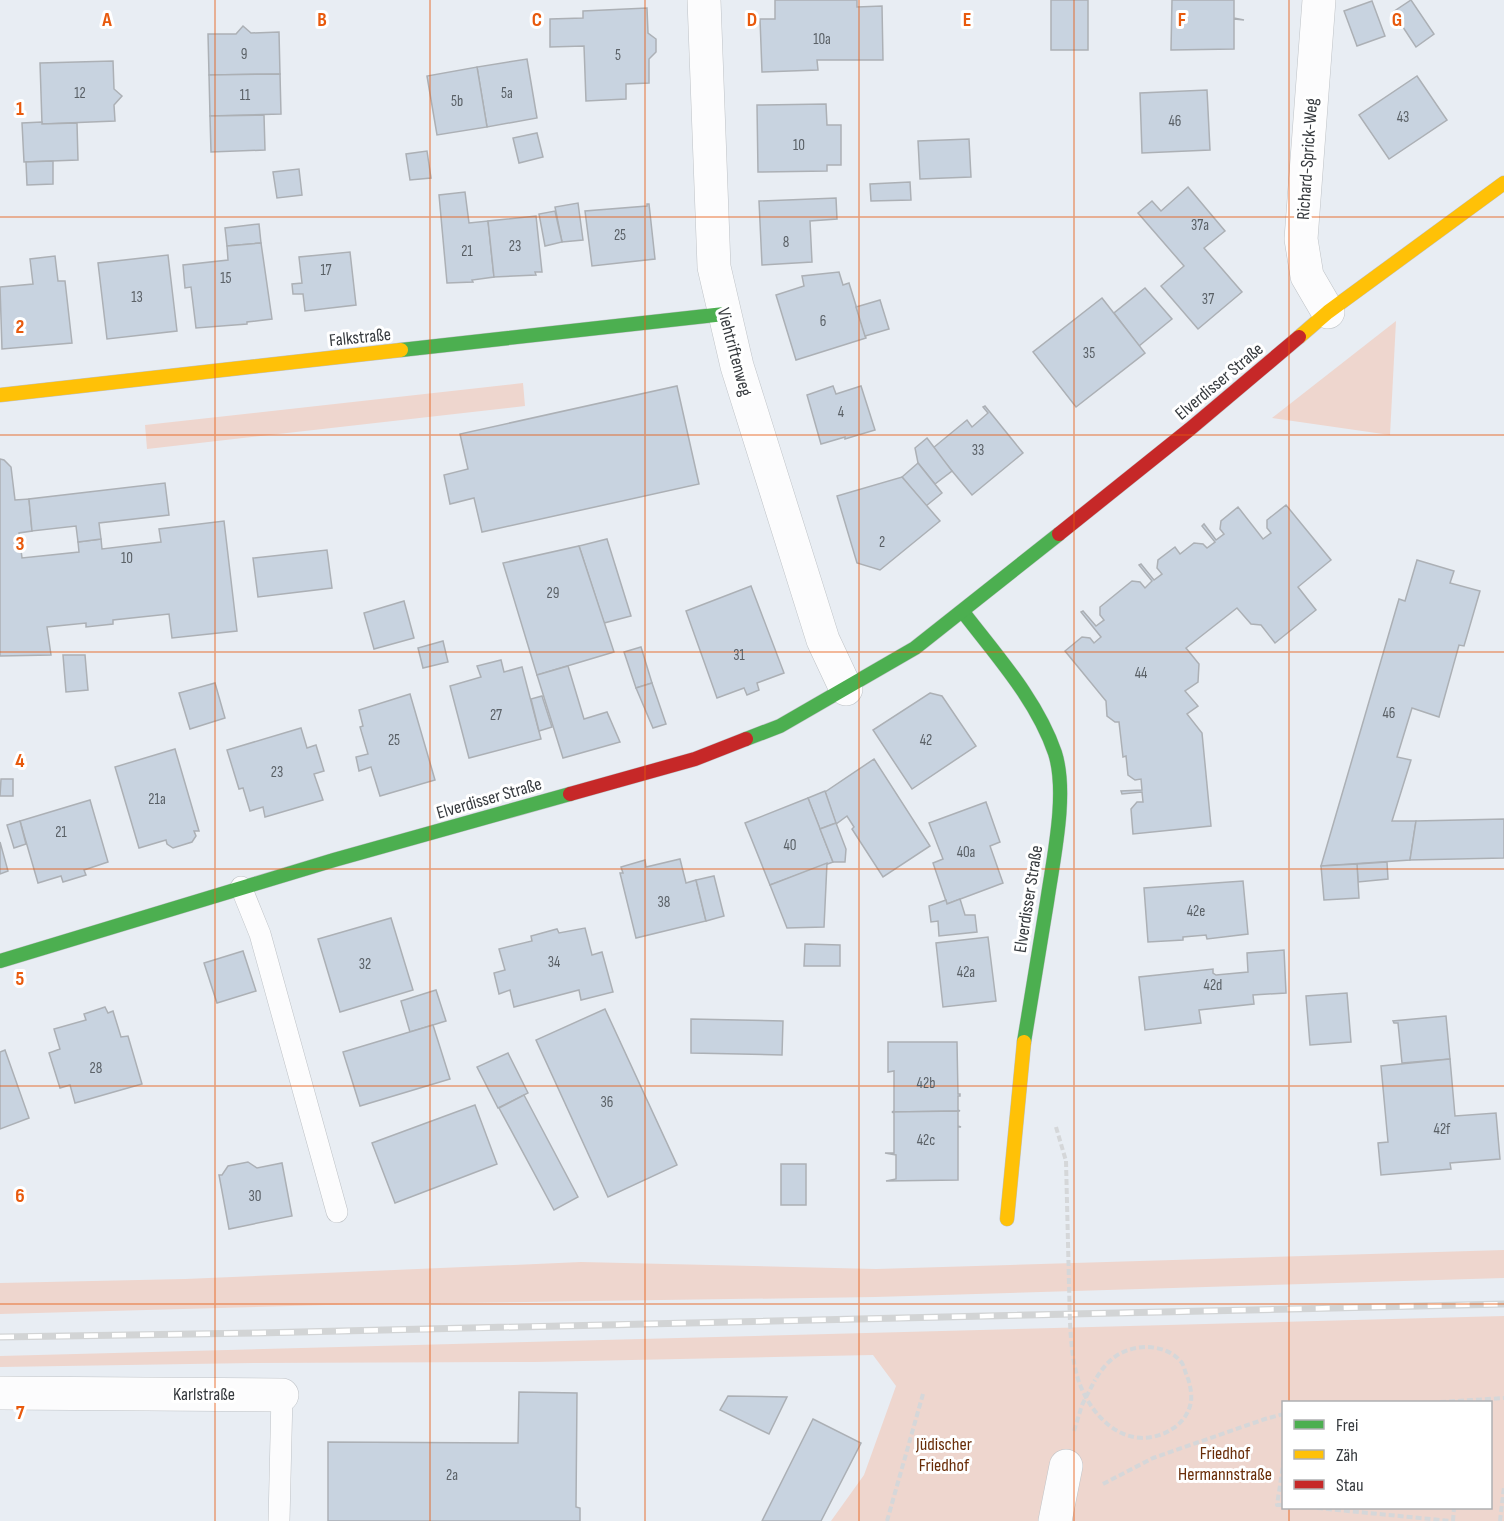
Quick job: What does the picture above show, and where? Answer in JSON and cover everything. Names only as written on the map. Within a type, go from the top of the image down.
[{"type":"main road","name":"Elverdisser Straße","points":[[0,961],[241,887],[695,759],[780,726],[915,648],[963,612],[1190,429],[1328,312],[1504,183]]},
{"type":"main road","name":"Falkstraße","points":[[0,395],[724,314]]},
{"type":"main road","name":"Elverdisser Straße","points":[[963,612],[1007,669],[1036,712],[1055,754],[1060,794],[1055,850],[1023,1050],[1006,1219]]},
{"type":"street","name":"Viehtriftenweg","points":[[704,0],[714,267],[737,366],[823,640],[846,689]]},
{"type":"street","name":"Richard-Sprick-Weg","points":[[1319,0],[1301,239],[1307,276],[1328,312]]},
{"type":"street","name":"Karlstraße","points":[[0,1393],[282,1395]]},
{"type":"street","points":[[1055,1521],[1066,1466]]},
{"type":"lane","points":[[241,887],[261,934],[337,1212]]},
{"type":"lane","name":"Karlstraße","points":[[279,1521],[282,1395]]},
{"type":"path","points":[[1066,1161],[1070,1331],[1078,1379],[1082,1388],[1087,1397],[1091,1406],[1110,1427],[1131,1438],[1155,1437],[1172,1430],[1183,1420],[1191,1402],[1191,1393],[1190,1383],[1182,1364],[1169,1352],[1152,1346],[1134,1349],[1114,1357],[1104,1366],[1090,1388],[1086,1397],[1082,1406],[1075,1427]]},
{"type":"path","points":[[887,1521],[923,1394]]},
{"type":"path","points":[[1456,1401],[1504,1398]]},
{"type":"path","points":[[1066,1466],[1082,1469],[1102,1485],[1153,1458],[1282,1415]]},
{"type":"path","points":[[1282,1472],[1277,1505],[1282,1505]]},
{"type":"path","points":[[1500,1521],[1504,1487]]},
{"type":"path","points":[[1363,1509],[1452,1521]]},
{"type":"path","points":[[1408,1516],[1409,1509]]},
{"type":"green space","points":[[1396,321],[1390,435],[1272,418]]},
{"type":"green space","points":[[523,383],[525,406],[147,449],[145,425]]},
{"type":"green space","points":[[1504,1250],[1504,1278],[875,1297],[326,1305],[0,1314],[0,1283],[185,1279],[581,1262],[876,1269]]},
{"type":"green space","points":[[1504,1316],[1504,1521],[831,1521],[864,1475],[896,1386],[873,1355],[535,1362],[0,1367],[0,1356]]},
{"type":"building","points":[[775,0],[857,0],[857,7],[882,6],[883,60],[817,60],[818,70],[762,72],[760,19],[775,19]]},
{"type":"building","points":[[1051,0],[1088,0],[1088,50],[1051,50]]},
{"type":"building","points":[[1172,0],[1234,0],[1234,18],[1244,20],[1234,19],[1234,49],[1171,50]]},
{"type":"building","points":[[1411,0],[1434,34],[1416,47],[1393,12]]},
{"type":"building","points":[[1372,1],[1385,36],[1357,46],[1344,11]]},
{"type":"building","points":[[647,8],[648,33],[656,39],[656,52],[649,59],[649,83],[626,84],[626,99],[586,101],[584,46],[550,47],[550,19],[583,18],[583,11]]},
{"type":"building","points":[[243,26],[251,33],[279,32],[280,74],[209,75],[208,34],[236,34]]},
{"type":"building","points":[[527,59],[537,118],[487,127],[477,67]]},
{"type":"building","points":[[113,61],[114,89],[122,96],[114,105],[115,121],[42,124],[40,63]]},
{"type":"building","points":[[477,67],[487,127],[437,135],[427,76]]},
{"type":"building","points":[[280,74],[281,114],[210,116],[209,75]]},
{"type":"building","points":[[1417,76],[1447,120],[1389,159],[1359,115]]},
{"type":"building","points":[[1207,90],[1210,150],[1142,153],[1140,93]]},
{"type":"building","points":[[826,104],[827,125],[841,125],[841,165],[827,165],[827,171],[758,172],[757,105]]},
{"type":"building","points":[[264,115],[265,150],[211,152],[210,116]]},
{"type":"building","points":[[42,122],[42,124],[77,123],[78,160],[24,162],[22,123]]},
{"type":"building","points":[[537,133],[543,157],[519,163],[513,138]]},
{"type":"building","points":[[969,139],[971,177],[920,179],[918,141]]},
{"type":"building","points":[[427,151],[431,178],[410,180],[406,154]]},
{"type":"building","points":[[53,161],[53,184],[27,185],[26,162]]},
{"type":"building","points":[[299,169],[302,195],[277,198],[273,172]]},
{"type":"building","points":[[910,182],[911,200],[871,201],[870,184]]},
{"type":"building","points":[[1188,187],[1225,231],[1204,248],[1242,292],[1198,329],[1161,286],[1184,266],[1138,213],[1152,201],[1161,211]]},
{"type":"building","points":[[465,192],[469,223],[488,221],[494,277],[472,280],[473,282],[447,283],[439,195]]},
{"type":"building","points":[[836,198],[837,219],[810,221],[812,262],[762,265],[759,201]]},
{"type":"building","points":[[578,203],[583,240],[562,242],[555,207]]},
{"type":"building","points":[[649,204],[655,259],[592,266],[585,211],[647,206]]},
{"type":"building","points":[[555,211],[562,242],[545,246],[539,214]]},
{"type":"building","points":[[536,216],[542,272],[535,272],[536,275],[494,277],[488,221]]},
{"type":"building","points":[[259,224],[261,243],[227,246],[225,228]]},
{"type":"building","points":[[261,243],[272,319],[247,322],[247,324],[196,328],[191,287],[185,288],[183,265],[228,260],[227,246]]},
{"type":"building","points":[[350,252],[356,305],[305,311],[303,294],[293,294],[292,284],[302,283],[299,257]]},
{"type":"building","points":[[168,255],[177,331],[107,339],[98,263]]},
{"type":"building","points":[[55,256],[58,281],[65,281],[72,343],[2,349],[0,287],[33,284],[30,259]]},
{"type":"building","points":[[839,272],[843,285],[849,283],[866,338],[796,360],[776,295],[804,286],[802,276]]},
{"type":"building","points":[[1145,288],[1172,319],[1139,346],[1114,313]]},
{"type":"building","points":[[1102,298],[1145,353],[1076,407],[1033,352]]},
{"type":"building","points":[[880,300],[889,329],[865,336],[856,307]]},
{"type":"building","points":[[677,386],[699,484],[482,532],[474,498],[450,504],[444,475],[468,469],[460,434]]},
{"type":"building","points":[[833,386],[836,394],[861,386],[875,430],[821,444],[807,395]]},
{"type":"building","points":[[985,406],[1023,453],[972,495],[933,448],[967,420],[972,427],[988,413],[983,407]]},
{"type":"building","points":[[927,438],[952,471],[935,484],[918,463],[915,448]]},
{"type":"building","points":[[0,459],[11,467],[15,500],[29,499],[32,531],[19,533],[22,558],[79,552],[78,542],[101,539],[102,549],[161,542],[159,529],[224,521],[237,631],[172,638],[169,614],[113,620],[113,624],[86,627],[86,623],[47,627],[51,655],[0,656]]},
{"type":"building","points":[[918,463],[942,493],[926,506],[902,477]]},
{"type":"building","points":[[902,477],[940,521],[880,570],[857,563],[837,496]]},
{"type":"building","points":[[165,483],[169,515],[99,523],[101,539],[78,542],[76,526],[32,531],[29,499]]},
{"type":"building","points":[[1286,505],[1331,560],[1298,587],[1316,610],[1275,643],[1261,625],[1251,624],[1237,608],[1186,648],[1199,664],[1198,682],[1185,691],[1198,706],[1187,714],[1202,733],[1211,826],[1133,834],[1131,809],[1137,802],[1143,802],[1142,792],[1122,794],[1121,791],[1142,790],[1141,779],[1135,780],[1128,775],[1126,756],[1123,757],[1119,722],[1107,716],[1106,701],[1065,651],[1082,637],[1090,638],[1094,643],[1101,637],[1081,612],[1083,611],[1096,626],[1104,620],[1100,615],[1100,607],[1132,581],[1140,582],[1145,588],[1152,581],[1139,565],[1141,564],[1154,580],[1162,574],[1157,568],[1158,560],[1175,547],[1180,554],[1194,543],[1203,544],[1207,548],[1215,542],[1202,526],[1204,524],[1216,540],[1224,534],[1220,529],[1221,521],[1238,507],[1263,539],[1271,533],[1267,528],[1267,520]]},
{"type":"building","points":[[607,539],[631,616],[604,623],[579,546]]},
{"type":"building","points":[[579,546],[614,652],[537,675],[503,563]]},
{"type":"building","points":[[327,550],[332,588],[258,597],[253,558]]},
{"type":"building","points":[[1417,560],[1454,571],[1450,583],[1480,591],[1464,646],[1459,645],[1439,717],[1412,708],[1397,757],[1411,760],[1392,821],[1416,821],[1410,860],[1321,866],[1399,599],[1405,601]]},
{"type":"building","points":[[751,586],[784,673],[757,683],[759,690],[747,695],[744,688],[717,698],[686,611]]},
{"type":"building","points":[[404,601],[414,638],[374,649],[364,613]]},
{"type":"building","points":[[443,641],[448,662],[423,668],[418,648]]},
{"type":"building","points":[[641,647],[652,683],[636,688],[624,652]]},
{"type":"building","points":[[63,655],[85,655],[88,690],[66,692]]},
{"type":"building","points":[[501,660],[504,672],[522,667],[541,739],[469,758],[450,686],[481,677],[477,666]]},
{"type":"building","points":[[568,666],[584,719],[607,712],[620,742],[563,758],[537,675]]},
{"type":"building","points":[[215,683],[225,718],[190,729],[179,693]]},
{"type":"building","points":[[652,683],[666,724],[653,728],[636,688]]},
{"type":"building","points":[[930,693],[942,696],[976,746],[912,789],[873,730]]},
{"type":"building","points":[[410,694],[435,780],[380,796],[371,767],[359,771],[356,757],[368,754],[360,727],[363,726],[359,710]]},
{"type":"building","points":[[542,696],[552,727],[539,731],[531,699]]},
{"type":"building","points":[[301,728],[307,748],[316,745],[324,771],[314,774],[323,800],[265,817],[263,807],[250,811],[243,788],[239,789],[227,750]]},
{"type":"building","points":[[175,749],[199,831],[194,831],[196,836],[192,842],[173,848],[167,844],[166,840],[139,848],[115,767]]},
{"type":"building","points":[[874,759],[930,846],[883,877],[852,829],[854,827],[847,816],[836,824],[825,792]]},
{"type":"building","points":[[1,779],[13,779],[13,796],[0,796]]},
{"type":"building","points":[[825,791],[836,823],[820,829],[808,798]]},
{"type":"building","points":[[808,798],[833,862],[770,885],[745,823]]},
{"type":"building","points":[[90,800],[108,862],[84,870],[86,875],[63,882],[61,876],[38,883],[20,821]]},
{"type":"building","points":[[986,802],[1000,842],[990,846],[1003,883],[947,904],[933,863],[943,859],[929,823]]},
{"type":"building","points":[[1504,819],[1504,858],[1410,860],[1416,821]]},
{"type":"building","points":[[20,821],[26,844],[14,848],[7,825]]},
{"type":"building","points":[[836,823],[846,849],[845,862],[833,862],[820,829]]},
{"type":"building","points":[[0,842],[8,871],[0,874]]},
{"type":"building","points":[[680,859],[686,883],[696,880],[706,921],[636,938],[620,873],[623,873],[621,867],[645,860],[646,867]]},
{"type":"building","points":[[1387,862],[1388,879],[1358,882],[1357,864]]},
{"type":"building","points":[[827,863],[824,927],[787,928],[770,885]]},
{"type":"building","points":[[1357,864],[1359,898],[1324,900],[1321,866]]},
{"type":"building","points":[[714,876],[724,916],[706,921],[696,880]]},
{"type":"building","points":[[1243,881],[1248,934],[1207,939],[1206,935],[1183,937],[1183,940],[1148,942],[1144,888]]},
{"type":"building","points":[[960,899],[965,915],[975,915],[977,932],[939,936],[938,921],[931,922],[929,906],[946,900],[947,904]]},
{"type":"building","points":[[391,918],[413,990],[340,1012],[318,939]]},
{"type":"building","points":[[585,928],[592,955],[602,952],[613,992],[581,1000],[579,990],[514,1007],[510,990],[499,994],[494,973],[505,970],[499,949],[532,941],[531,936],[557,929],[559,933]]},
{"type":"building","points":[[988,937],[996,1001],[943,1007],[936,943]]},
{"type":"building","points":[[805,944],[840,945],[840,966],[804,966]]},
{"type":"building","points":[[1284,950],[1286,993],[1253,995],[1254,1004],[1199,1010],[1201,1023],[1145,1030],[1139,977],[1213,969],[1216,975],[1248,972],[1247,953]]},
{"type":"building","points":[[243,951],[256,991],[217,1003],[204,963]]},
{"type":"building","points":[[436,990],[446,1021],[410,1032],[401,1001]]},
{"type":"building","points":[[1347,993],[1351,1042],[1310,1045],[1306,996]]},
{"type":"building","points":[[105,1007],[108,1013],[113,1011],[121,1037],[128,1036],[142,1084],[75,1103],[70,1085],[60,1088],[49,1053],[60,1049],[54,1029],[86,1020],[84,1014]]},
{"type":"building","points":[[605,1009],[677,1165],[608,1197],[536,1040]]},
{"type":"building","points":[[1446,1016],[1450,1059],[1402,1063],[1398,1023],[1393,1021]]},
{"type":"building","points":[[691,1019],[783,1021],[782,1055],[691,1053]]},
{"type":"building","points":[[433,1025],[450,1079],[360,1106],[343,1052]]},
{"type":"building","points":[[888,1042],[957,1042],[958,1094],[960,1094],[958,1110],[960,1111],[892,1112],[894,1111],[894,1071],[888,1072]]},
{"type":"building","points":[[5,1050],[29,1118],[0,1129],[0,1052]]},
{"type":"building","points":[[508,1053],[528,1093],[498,1108],[477,1067]]},
{"type":"building","points":[[1450,1059],[1455,1116],[1496,1113],[1500,1159],[1450,1163],[1451,1169],[1381,1175],[1378,1143],[1388,1142],[1381,1066]]},
{"type":"building","points":[[524,1095],[578,1197],[554,1210],[499,1108]]},
{"type":"building","points":[[475,1105],[497,1164],[395,1203],[372,1143]]},
{"type":"building","points":[[958,1111],[958,1126],[961,1127],[958,1127],[958,1180],[886,1181],[896,1179],[896,1155],[885,1153],[894,1153],[894,1113],[892,1112]]},
{"type":"building","points":[[248,1162],[257,1168],[282,1163],[292,1216],[229,1229],[219,1175],[222,1175],[228,1166]]},
{"type":"building","points":[[781,1164],[806,1164],[806,1205],[781,1205]]},
{"type":"building","points":[[519,1392],[577,1393],[576,1507],[580,1508],[580,1521],[328,1521],[328,1442],[518,1443]]},
{"type":"building","points":[[728,1396],[787,1397],[769,1434],[720,1410]]},
{"type":"building","points":[[813,1419],[861,1443],[821,1521],[762,1521]]},
{"type":"railway","points":[[0,1337],[1504,1304]]},
{"type":"traffic: fast","points":[[401,350],[724,314]]},
{"type":"traffic: fast","points":[[746,739],[780,726],[915,648],[1059,534]]},
{"type":"traffic: fast","points":[[963,612],[1027,696],[1047,733],[1059,769],[1060,807],[1056,847],[1024,1042]]},
{"type":"traffic: fast","points":[[0,961],[334,860],[570,794]]},
{"type":"traffic: slow","points":[[1299,337],[1328,312],[1504,183]]},
{"type":"traffic: slow","points":[[0,395],[401,350]]},
{"type":"traffic: slow","points":[[1007,1219],[1024,1042]]},
{"type":"traffic: jam","points":[[1059,534],[1190,429],[1299,337]]},
{"type":"traffic: jam","points":[[570,794],[695,759],[746,739]]},
{"type":"park label","name":"Jüdischer Friedhof","points":[[944,1454]]},
{"type":"park label","name":"Friedhof Hermannstraße","points":[[1225,1463]]}]
